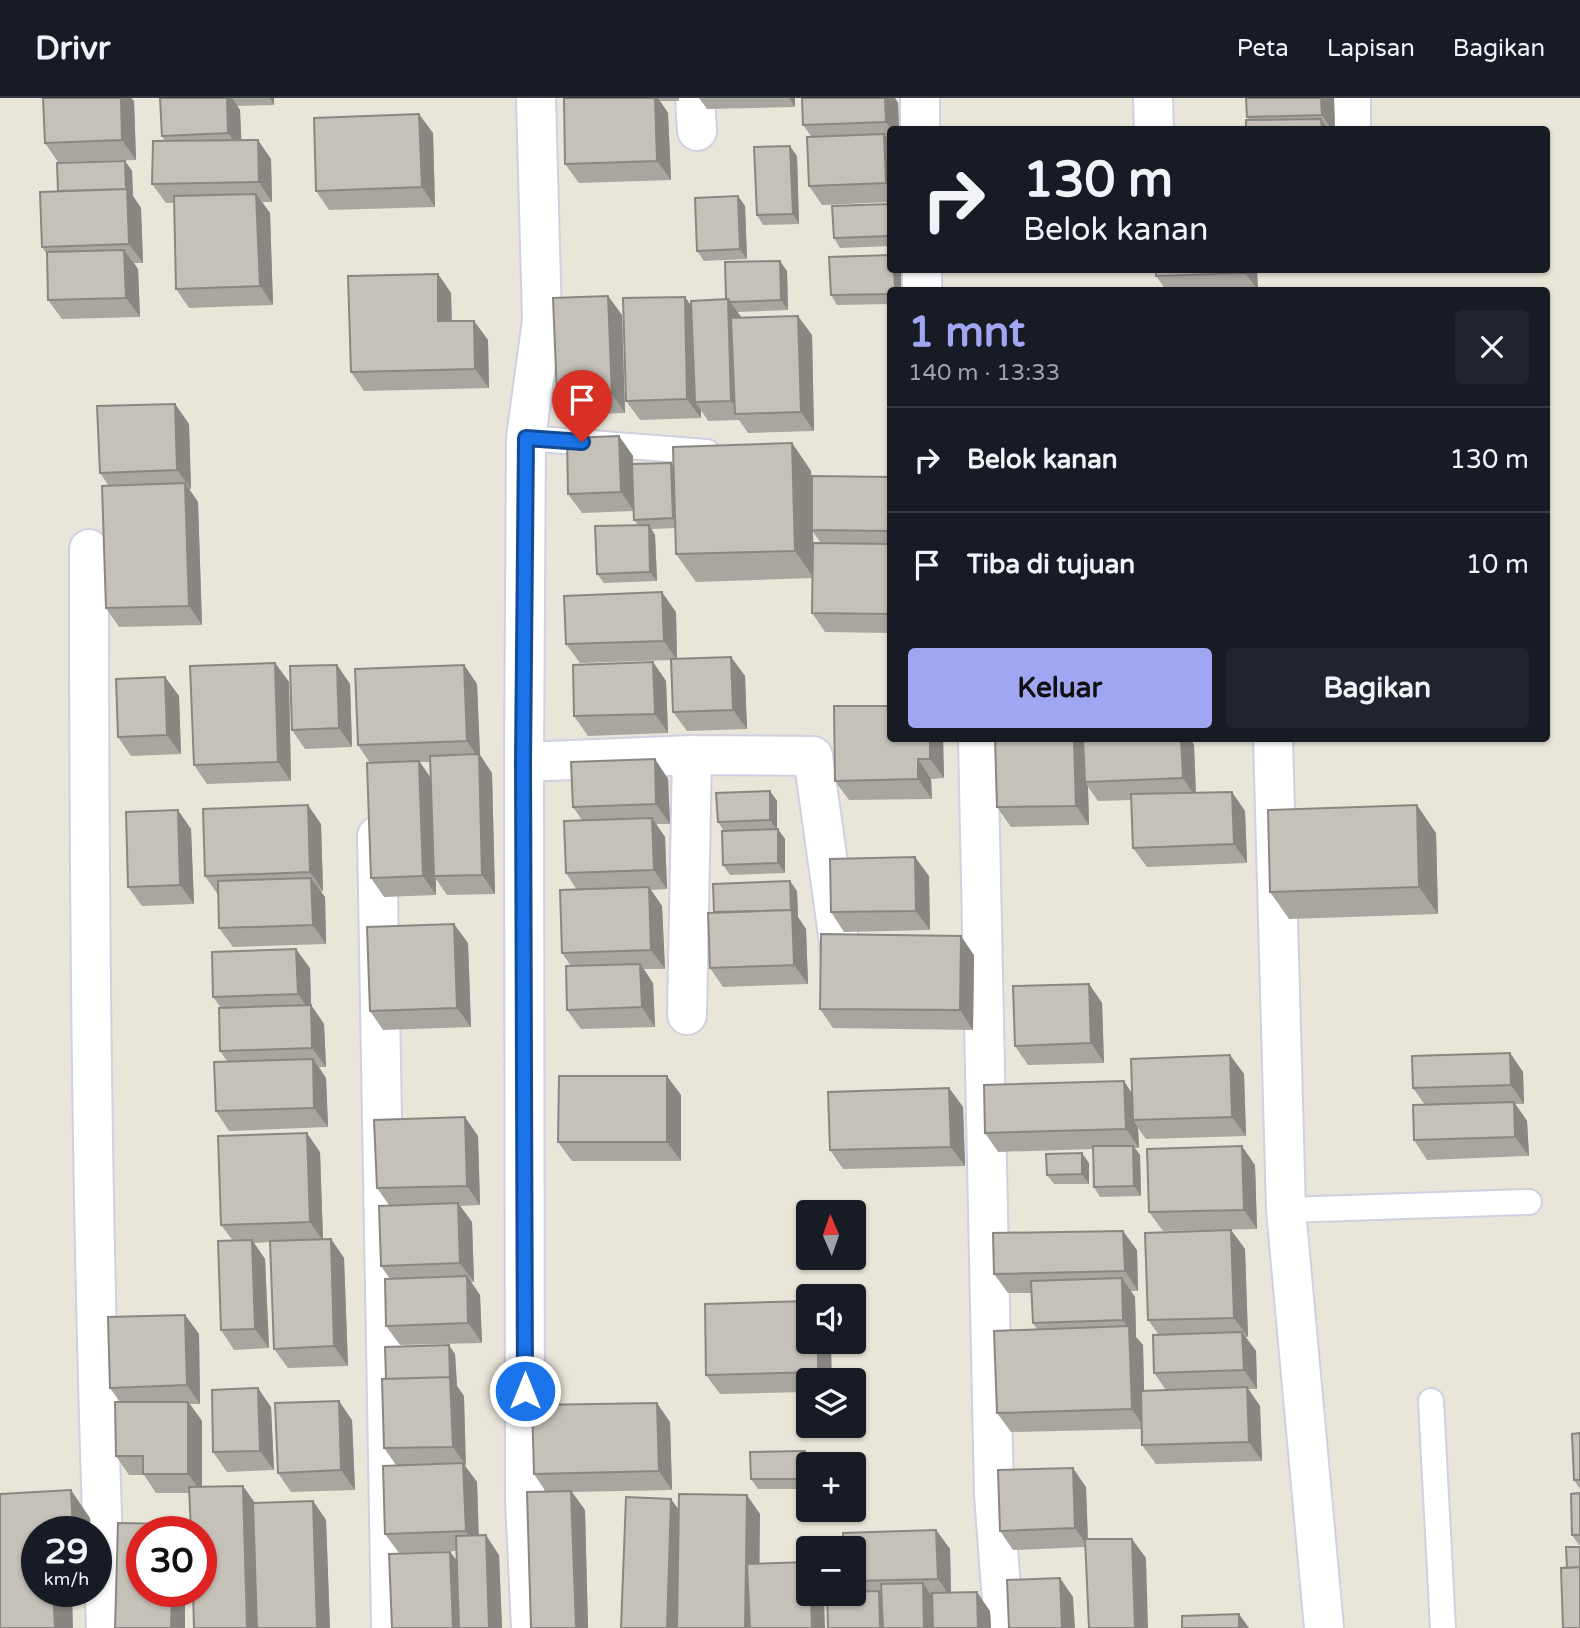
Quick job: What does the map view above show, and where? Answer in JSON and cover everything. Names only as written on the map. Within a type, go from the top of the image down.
[{"type":"street","points":[[531,1628],[525,1500],[523,762],[526,438],[542,320],[536,98]]},
{"type":"street","points":[[920,98],[920,126]]},
{"type":"street","points":[[1153,98],[1154,126]]},
{"type":"street","points":[[1350,98],[1351,126]]},
{"type":"street","points":[[89,549],[89,887],[99,1454],[106,1628]]},
{"type":"street","points":[[978,742],[994,1495],[1004,1628]]},
{"type":"street","points":[[1273,742],[1286,1210],[1324,1628]]},
{"type":"street","points":[[523,762],[692,755],[813,756],[840,949]]},
{"type":"street","points":[[687,1015],[692,755]]},
{"type":"street","points":[[377,811],[391,1628]]},
{"type":"lane","points":[[526,438],[733,454]]},
{"type":"lane","points":[[1286,1210],[1529,1202]]},
{"type":"lane","points":[[1431,1401],[1443,1628]]},
{"type":"building","points":[[43,98],[121,98],[122,140],[45,143]]},
{"type":"building","points":[[160,98],[227,98],[228,133],[162,136]]},
{"type":"building","points":[[564,98],[655,98],[657,161],[565,164]]},
{"type":"building","points":[[802,98],[885,98],[886,122],[803,125]]},
{"type":"building","points":[[1246,98],[1321,98],[1322,115],[1247,117]]},
{"type":"building","points":[[419,114],[422,187],[316,191],[314,118]]},
{"type":"building","points":[[1321,119],[1322,126],[1246,126],[1246,120]]},
{"type":"building","points":[[884,134],[886,183],[809,186],[807,137]]},
{"type":"building","points":[[258,140],[259,182],[152,184],[153,141]]},
{"type":"building","points":[[790,146],[793,214],[757,215],[754,147]]},
{"type":"building","points":[[125,161],[126,189],[58,191],[57,163]]},
{"type":"building","points":[[127,189],[129,244],[42,247],[40,192]]},
{"type":"building","points":[[256,194],[260,286],[176,289],[174,196]]},
{"type":"building","points":[[738,196],[740,249],[697,251],[695,198]]},
{"type":"building","points":[[887,204],[887,236],[834,238],[832,206]]},
{"type":"building","points":[[124,250],[126,298],[48,300],[47,252]]},
{"type":"building","points":[[887,255],[887,273],[894,273],[895,287],[887,287],[887,294],[831,295],[829,257]]},
{"type":"building","points":[[780,261],[781,300],[730,302],[726,299],[725,262]]},
{"type":"building","points":[[1156,273],[1245,273],[1156,276]]},
{"type":"building","points":[[438,274],[438,321],[474,321],[475,369],[351,372],[348,276]]},
{"type":"building","points":[[608,296],[612,394],[557,396],[553,298]]},
{"type":"building","points":[[685,297],[687,399],[626,401],[623,298]]},
{"type":"building","points":[[728,299],[731,401],[695,402],[691,301]]},
{"type":"building","points":[[798,316],[801,412],[735,414],[731,318]]},
{"type":"building","points":[[175,404],[177,470],[100,473],[97,406]]},
{"type":"building","points":[[619,436],[621,492],[568,494],[567,438]]},
{"type":"building","points":[[792,443],[795,551],[676,554],[673,447]]},
{"type":"building","points":[[671,463],[673,518],[634,520],[632,464]]},
{"type":"building","points":[[812,476],[887,477],[887,531],[812,530]]},
{"type":"building","points":[[185,483],[189,606],[106,608],[102,486]]},
{"type":"building","points":[[649,525],[650,572],[597,574],[595,526]]},
{"type":"building","points":[[813,543],[887,544],[887,614],[812,613]]},
{"type":"building","points":[[662,592],[664,641],[566,644],[564,596]]},
{"type":"building","points":[[731,657],[733,710],[673,712],[671,659]]},
{"type":"building","points":[[653,662],[655,714],[574,716],[573,665]]},
{"type":"building","points":[[275,663],[278,762],[194,765],[190,666]]},
{"type":"building","points":[[337,665],[339,728],[292,730],[290,666]]},
{"type":"building","points":[[464,665],[467,741],[358,745],[355,669]]},
{"type":"building","points":[[165,677],[167,735],[118,737],[116,679]]},
{"type":"building","points":[[834,706],[887,706],[887,742],[930,742],[930,759],[918,759],[918,779],[835,781]]},
{"type":"building","points":[[995,742],[1074,742],[1076,806],[997,807]]},
{"type":"building","points":[[1083,742],[1181,742],[1183,778],[1085,782]]},
{"type":"building","points":[[479,754],[482,875],[434,876],[430,756]]},
{"type":"building","points":[[655,759],[656,804],[573,807],[571,762]]},
{"type":"building","points":[[419,761],[423,876],[371,878],[367,763]]},
{"type":"building","points":[[770,791],[770,820],[718,822],[716,793]]},
{"type":"building","points":[[1232,792],[1234,844],[1133,848],[1131,794]]},
{"type":"building","points":[[308,805],[310,872],[205,876],[203,809]]},
{"type":"building","points":[[1417,805],[1419,887],[1270,892],[1268,810]]},
{"type":"building","points":[[178,810],[180,885],[128,887],[126,812]]},
{"type":"building","points":[[652,818],[654,870],[566,873],[564,821]]},
{"type":"building","points":[[778,829],[778,863],[723,865],[722,831]]},
{"type":"building","points":[[915,857],[916,911],[831,912],[830,859]]},
{"type":"building","points":[[311,878],[313,925],[219,928],[218,881]]},
{"type":"building","points":[[790,881],[791,910],[714,912],[713,884]]},
{"type":"building","points":[[649,887],[651,950],[562,953],[560,890]]},
{"type":"building","points":[[792,910],[794,965],[710,968],[708,913]]},
{"type":"building","points":[[454,924],[457,1008],[370,1011],[367,927]]},
{"type":"building","points":[[821,934],[961,936],[960,1010],[820,1009]]},
{"type":"building","points":[[296,949],[298,994],[213,997],[212,952]]},
{"type":"building","points":[[640,964],[642,1007],[567,1010],[566,966]]},
{"type":"building","points":[[1089,984],[1091,1043],[1015,1046],[1013,986]]},
{"type":"building","points":[[311,1005],[312,1048],[220,1051],[219,1008]]},
{"type":"building","points":[[1510,1053],[1511,1085],[1413,1088],[1412,1056]]},
{"type":"building","points":[[1230,1055],[1232,1117],[1133,1120],[1131,1059]]},
{"type":"building","points":[[313,1059],[314,1108],[216,1111],[214,1062]]},
{"type":"building","points":[[559,1076],[667,1076],[667,1142],[558,1142]]},
{"type":"building","points":[[1124,1081],[1126,1129],[985,1133],[984,1085]]},
{"type":"building","points":[[949,1088],[951,1147],[830,1150],[828,1092]]},
{"type":"building","points":[[1514,1102],[1515,1137],[1414,1140],[1413,1105]]},
{"type":"building","points":[[465,1117],[467,1186],[377,1188],[374,1120]]},
{"type":"building","points":[[307,1133],[310,1222],[221,1225],[218,1136]]},
{"type":"building","points":[[1093,1146],[1133,1146],[1134,1186],[1094,1187]]},
{"type":"building","points":[[1242,1146],[1244,1210],[1149,1212],[1147,1149]]},
{"type":"building","points":[[1082,1153],[1082,1174],[1047,1175],[1046,1154]]},
{"type":"building","points":[[458,1203],[460,1263],[381,1266],[379,1206]]},
{"type":"building","points":[[1231,1230],[1234,1318],[1148,1320],[1145,1233]]},
{"type":"building","points":[[1123,1231],[1125,1271],[994,1274],[993,1233]]},
{"type":"building","points":[[331,1239],[334,1346],[274,1349],[270,1241]]},
{"type":"building","points":[[252,1240],[255,1329],[221,1330],[218,1241]]},
{"type":"building","points":[[467,1276],[468,1323],[386,1326],[385,1279]]},
{"type":"building","points":[[1122,1278],[1123,1320],[1033,1323],[1031,1281]]},
{"type":"building","points":[[796,1301],[796,1354],[818,1354],[818,1368],[796,1368],[796,1373],[706,1375],[705,1304]]},
{"type":"building","points":[[185,1315],[187,1385],[110,1388],[108,1317]]},
{"type":"building","points":[[1129,1326],[1132,1409],[997,1413],[994,1331]]},
{"type":"building","points":[[1242,1332],[1244,1370],[1154,1373],[1153,1335]]},
{"type":"building","points":[[449,1345],[450,1377],[386,1379],[385,1347]]},
{"type":"building","points":[[450,1377],[453,1447],[384,1448],[382,1379]]},
{"type":"building","points":[[1247,1387],[1249,1442],[1142,1445],[1141,1391]]},
{"type":"building","points":[[258,1388],[260,1451],[213,1452],[212,1390]]},
{"type":"building","points":[[339,1401],[341,1470],[278,1473],[275,1403]]},
{"type":"building","points":[[115,1402],[188,1402],[188,1474],[143,1474],[143,1456],[116,1456]]},
{"type":"building","points":[[657,1403],[659,1471],[534,1474],[532,1405]]},
{"type":"building","points":[[1580,1433],[1580,1480],[1574,1480],[1572,1434]]},
{"type":"building","points":[[805,1451],[796,1452],[796,1479],[751,1479],[750,1452]]},
{"type":"building","points":[[463,1463],[466,1531],[385,1534],[383,1466]]},
{"type":"building","points":[[1073,1468],[1075,1528],[1000,1531],[998,1470]]},
{"type":"building","points":[[243,1486],[247,1628],[194,1628],[193,1607],[217,1607],[217,1516],[190,1516],[189,1487]]},
{"type":"building","points":[[71,1490],[72,1516],[21,1516],[21,1607],[54,1607],[55,1628],[0,1628],[0,1494]]},
{"type":"building","points":[[571,1491],[576,1628],[531,1628],[527,1492]]},
{"type":"building","points":[[1580,1493],[1580,1535],[1572,1535],[1571,1494]]},
{"type":"building","points":[[679,1494],[747,1495],[745,1628],[677,1628]]},
{"type":"building","points":[[626,1497],[671,1499],[667,1628],[621,1628]]},
{"type":"building","points":[[313,1501],[317,1628],[257,1628],[253,1503]]},
{"type":"building","points":[[118,1523],[126,1523],[126,1607],[172,1607],[171,1628],[115,1628]]},
{"type":"building","points":[[936,1530],[938,1579],[866,1581],[866,1536],[843,1536],[843,1533]]},
{"type":"building","points":[[486,1535],[489,1628],[459,1628],[456,1536]]},
{"type":"building","points":[[1085,1539],[1132,1539],[1135,1628],[1089,1628]]},
{"type":"building","points":[[1566,1547],[1580,1547],[1580,1567],[1567,1568]]},
{"type":"building","points":[[450,1552],[453,1628],[392,1628],[389,1554]]},
{"type":"building","points":[[796,1562],[796,1606],[811,1606],[812,1628],[750,1628],[747,1564]]},
{"type":"building","points":[[1580,1567],[1580,1628],[1563,1628],[1561,1568]]},
{"type":"building","points":[[1060,1578],[1062,1628],[1009,1628],[1007,1580]]},
{"type":"building","points":[[923,1583],[924,1628],[883,1628],[881,1584]]},
{"type":"building","points":[[879,1591],[880,1628],[828,1628],[827,1606],[866,1606],[866,1592]]},
{"type":"building","points":[[977,1592],[978,1628],[933,1628],[932,1593]]},
{"type":"building","points":[[1239,1614],[1239,1628],[1182,1628],[1182,1616]]},
{"type":"route","points":[[525,1391],[523,762],[526,438],[582,442]]}]
